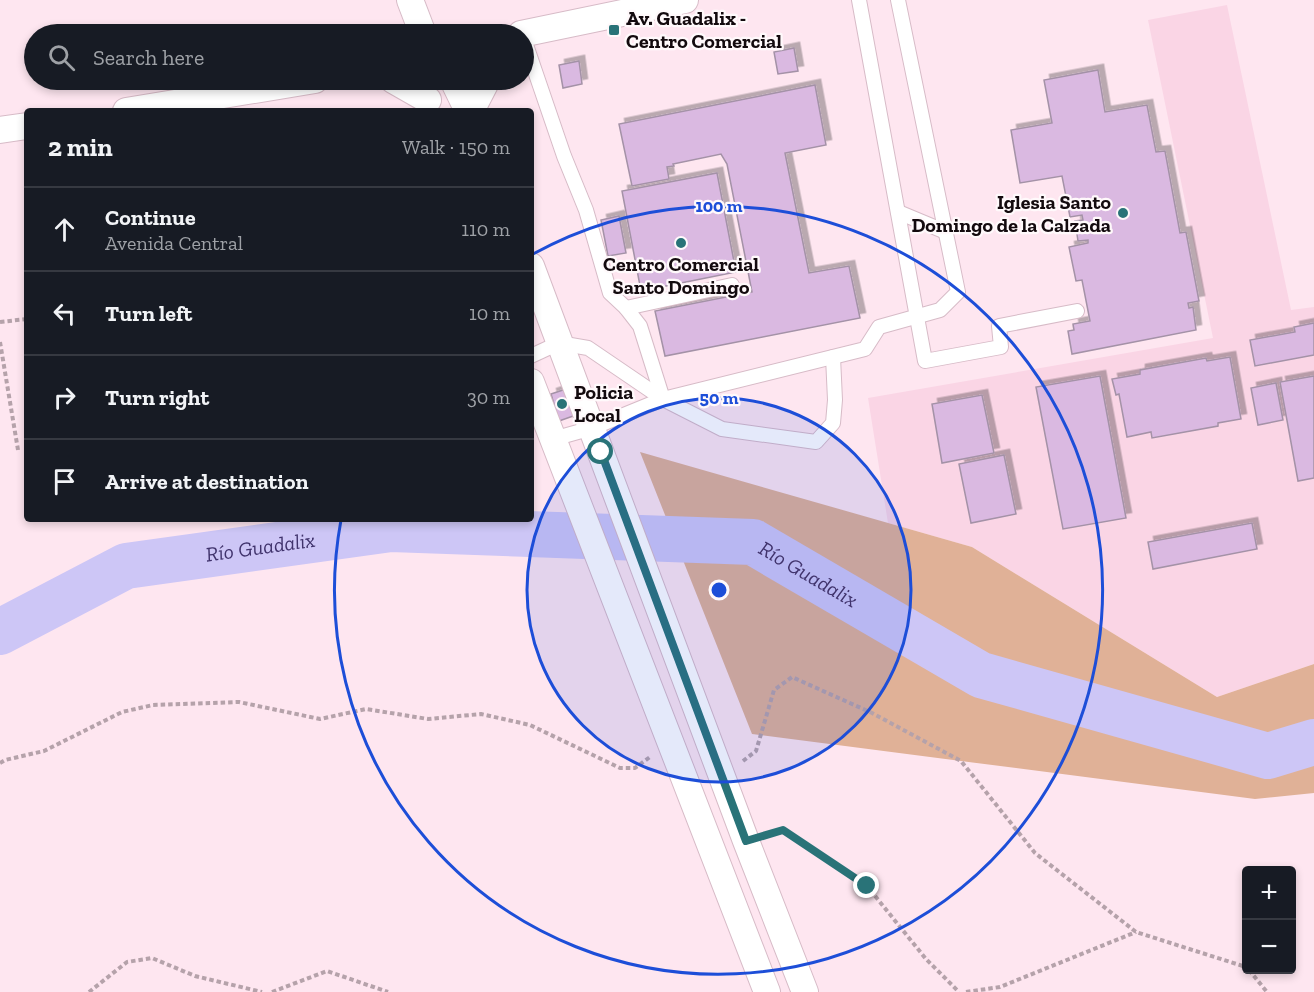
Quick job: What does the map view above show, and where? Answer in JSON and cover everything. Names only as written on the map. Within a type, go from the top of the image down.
[{"type":"street","points":[[410,0],[419,24]]},
{"type":"street","points":[[534,31],[685,0]]},
{"type":"street","points":[[144,108],[254,90]]},
{"type":"street","points":[[415,90],[430,97]]},
{"type":"street","points":[[458,90],[467,108]]},
{"type":"street","points":[[471,108],[481,90]]},
{"type":"street","points":[[0,130],[24,126]]},
{"type":"street","points":[[534,274],[722,778],[805,992]]},
{"type":"street","points":[[534,390],[767,992]]},
{"type":"lane","points":[[859,0],[926,360],[1001,347],[999,326],[1077,311]]},
{"type":"lane","points":[[553,439],[592,428],[663,399],[865,349],[879,327],[940,310],[958,292],[898,0]]},
{"type":"lane","points":[[534,68],[564,156],[586,210],[610,293],[640,326],[663,399]]},
{"type":"lane","points":[[898,212],[946,232]]},
{"type":"lane","points":[[626,308],[732,285]]},
{"type":"lane","points":[[534,355],[559,343],[588,348],[663,399],[722,429],[816,442],[833,423],[836,400],[832,357]]},
{"type":"path","points":[[0,322],[24,319]]},
{"type":"path","points":[[0,342],[18,450]]},
{"type":"path","points":[[722,778],[756,751],[774,690],[792,677],[872,713],[961,761],[1035,853],[1136,932],[1242,964]]},
{"type":"path","points":[[0,764],[5,760],[44,751],[122,712],[153,705],[239,702],[320,719],[366,709],[429,719],[481,714],[530,725],[620,768],[635,768],[670,741]]},
{"type":"path","points":[[746,841],[783,830],[867,886],[926,959],[959,992]]},
{"type":"path","points":[[966,992],[1000,987],[1136,932]]},
{"type":"path","points":[[89,992],[127,963],[152,958],[195,976],[262,992]]},
{"type":"path","points":[[272,992],[327,970],[388,992]]},
{"type":"path","points":[[1253,974],[1267,992]]},
{"type":"shaded area","points":[[1227,5],[1291,310],[1314,307],[1314,664],[1217,697],[972,547],[888,523],[868,398],[1213,338],[1148,20]]},
{"type":"shaded area","points":[[640,452],[972,547],[1217,697],[1314,664],[1314,793],[1255,799],[752,734]]},
{"type":"building","points":[[794,48],[798,71],[778,74],[774,52]]},
{"type":"building","points":[[579,61],[582,84],[563,88],[559,65]]},
{"type":"building","name":"Iglesia Santo Domingo de la Calzada","points":[[1098,70],[1105,112],[1147,105],[1156,152],[1165,151],[1180,233],[1186,232],[1199,301],[1188,303],[1189,308],[1193,307],[1196,330],[1072,354],[1068,331],[1074,330],[1073,324],[1090,321],[1082,280],[1076,281],[1069,247],[1088,243],[1088,240],[1078,241],[1075,221],[1083,220],[1082,215],[1070,217],[1062,176],[1020,183],[1011,130],[1052,123],[1044,80]]},
{"type":"building","points":[[815,85],[826,145],[785,153],[809,273],[849,266],[860,318],[665,356],[655,311],[752,292],[727,164],[721,154],[673,164],[674,166],[667,167],[669,179],[632,186],[619,124]]},
{"type":"building","name":"Centro Comercial Santo Domingo","points":[[717,173],[736,272],[641,291],[622,191]]},
{"type":"building","points":[[619,216],[626,253],[608,256],[601,220]]},
{"type":"building","points":[[1314,323],[1314,355],[1255,366],[1250,340],[1295,332],[1294,327]]},
{"type":"building","points":[[1230,357],[1241,419],[1218,423],[1218,426],[1152,438],[1151,432],[1127,437],[1119,394],[1116,395],[1112,379],[1140,374],[1140,370],[1206,358],[1207,361]]},
{"type":"building","points":[[1100,376],[1126,518],[1063,529],[1036,387]]},
{"type":"building","points":[[1314,376],[1314,478],[1298,481],[1280,382]]},
{"type":"building","points":[[1276,383],[1283,420],[1258,425],[1251,388]]},
{"type":"building","points":[[566,389],[576,415],[559,421],[551,394]]},
{"type":"building","points":[[982,395],[994,453],[942,463],[932,404]]},
{"type":"building","points":[[1004,455],[1016,514],[971,523],[959,464]]},
{"type":"building","points":[[1252,523],[1257,549],[1153,569],[1148,542]]},
{"type":"waterway","name":"Río Guadalix","points":[[0,632],[126,566],[391,529],[753,542],[981,675],[1268,756],[1314,742]]},
{"type":"place","name":"Av. Guadalix - Centro Comercial","points":[[614,30]]},
{"type":"place","name":"Iglesia Santo Domingo de la Calzada","points":[[1123,213]]},
{"type":"place","name":"Centro Comercial Santo Domingo","points":[[681,243]]},
{"type":"place","name":"Policia Local","points":[[562,404]]},
{"type":"route","points":[[601,452],[746,841],[783,830],[867,886]]}]
